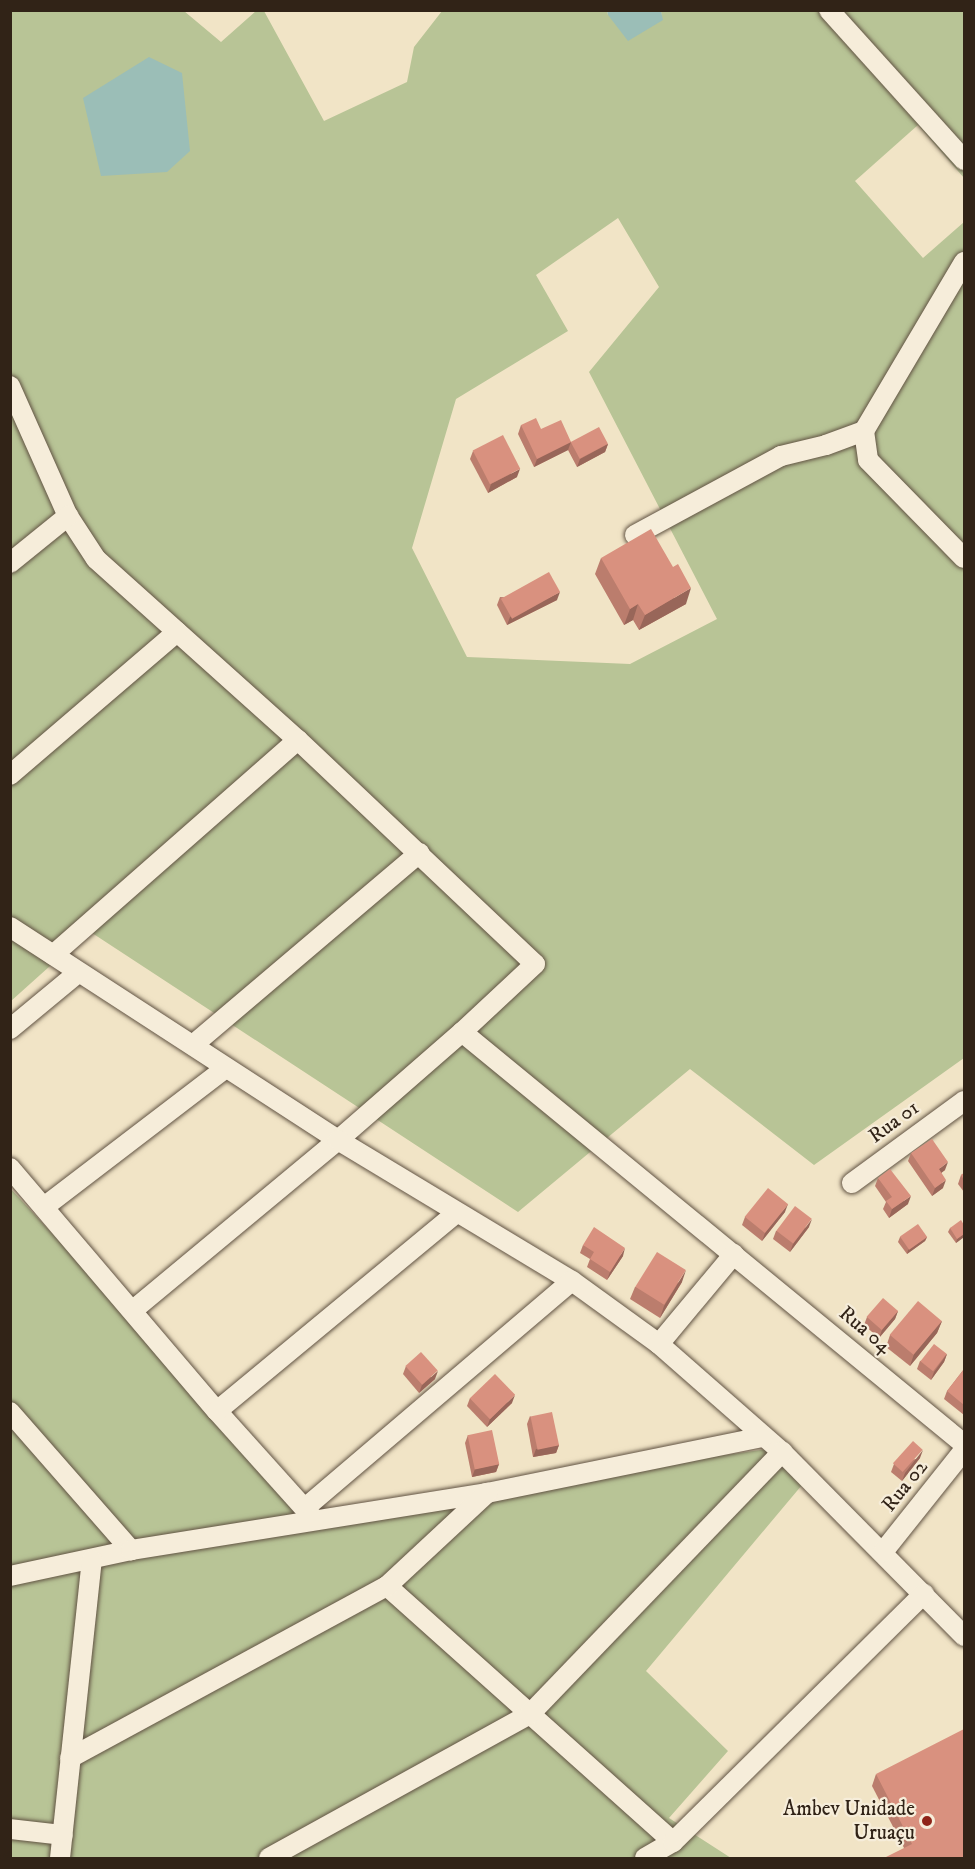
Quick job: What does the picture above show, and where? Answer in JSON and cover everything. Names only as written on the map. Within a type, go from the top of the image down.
[{"type":"street","points":[[829,10],[964,160]]},
{"type":"street","points":[[964,262],[864,431],[868,460],[964,558]]},
{"type":"street","points":[[10,386],[68,516],[96,559],[298,740],[535,963],[462,1032],[338,1140],[133,1310]]},
{"type":"street","points":[[635,535],[781,456],[826,445],[864,431]]},
{"type":"street","points":[[10,563],[68,516]]},
{"type":"street","points":[[10,775],[177,632]]},
{"type":"street","points":[[53,955],[298,740]]},
{"type":"street","points":[[193,1045],[418,853]]},
{"type":"street","points":[[10,927],[338,1140],[572,1281],[658,1344],[762,1437],[782,1452],[964,1636]]},
{"type":"street","points":[[10,1029],[79,972]]},
{"type":"street","name":"Rua 04","points":[[462,1032],[964,1444]]},
{"type":"street","points":[[44,1207],[226,1068]]},
{"type":"street","name":"Rua 01","points":[[852,1183],[962,1107]]},
{"type":"street","points":[[10,1168],[217,1411],[310,1513]]},
{"type":"street","points":[[217,1411],[456,1213]]},
{"type":"street","points":[[658,1344],[734,1254]]},
{"type":"street","points":[[310,1513],[572,1281]]},
{"type":"street","points":[[10,1412],[131,1550]]},
{"type":"street","points":[[10,1576],[310,1513],[487,1493],[762,1437]]},
{"type":"street","name":"Rua 02","points":[[883,1552],[964,1450]]},
{"type":"street","points":[[270,1858],[530,1714],[782,1452]]},
{"type":"street","points":[[70,1758],[387,1586],[487,1493]]},
{"type":"street","points":[[60,1858],[92,1560]]},
{"type":"street","points":[[387,1586],[673,1842]]},
{"type":"street","points":[[645,1858],[673,1842],[924,1594]]},
{"type":"street","points":[[10,1829],[63,1835]]},
{"type":"green space","points":[[11,11],[184,11],[221,42],[256,11],[264,11],[324,121],[407,82],[414,47],[442,11],[607,11],[608,15],[662,20],[661,11],[964,11],[964,178],[918,125],[855,181],[923,258],[964,222],[964,1058],[814,1165],[690,1069],[518,1212],[89,931],[11,1001]],"holes":[[[618,218],[659,287],[589,372],[717,619],[630,664],[467,657],[412,548],[456,399],[568,331],[536,275]]]},
{"type":"green space","points":[[10,1188],[311,1513],[767,1449],[802,1485],[646,1671],[728,1751],[669,1818],[731,1858],[11,1858]]},
{"type":"water","points":[[607,11],[661,11],[663,20],[628,41]]},
{"type":"water","points":[[149,57],[182,73],[190,151],[167,172],[101,176],[83,98]]},
{"type":"building","points":[[536,418],[541,429],[561,420],[571,442],[537,459],[521,425]]},
{"type":"building","points":[[599,427],[608,444],[580,459],[571,442]]},
{"type":"building","points":[[503,435],[520,469],[490,484],[473,450]]},
{"type":"building","points":[[651,529],[673,567],[678,564],[691,588],[645,615],[638,604],[630,609],[601,558]]},
{"type":"building","points":[[549,572],[560,592],[512,619],[501,599]]},
{"type":"building","points":[[932,1139],[948,1162],[939,1169],[946,1180],[935,1188],[911,1153]]},
{"type":"building","points":[[890,1169],[911,1196],[892,1209],[886,1201],[892,1197],[878,1178]]},
{"type":"building","points":[[768,1188],[788,1204],[765,1233],[745,1217]]},
{"type":"building","points":[[795,1206],[812,1219],[793,1243],[776,1231]]},
{"type":"building","points":[[961,1220],[964,1225],[964,1234],[957,1239],[950,1228]]},
{"type":"building","points":[[918,1224],[927,1237],[909,1250],[900,1237]]},
{"type":"building","points":[[594,1227],[625,1248],[610,1272],[590,1259],[594,1252],[583,1245]]},
{"type":"building","points":[[657,1252],[686,1270],[664,1305],[635,1287]]},
{"type":"building","points":[[883,1298],[898,1311],[882,1330],[867,1317]]},
{"type":"building","points":[[918,1301],[942,1321],[913,1355],[890,1335]]},
{"type":"building","points":[[934,1344],[947,1354],[933,1371],[920,1361]]},
{"type":"building","points":[[421,1352],[438,1371],[422,1385],[405,1366]]},
{"type":"building","points":[[964,1369],[964,1405],[947,1391]]},
{"type":"building","points":[[495,1374],[515,1395],[490,1419],[470,1398]]},
{"type":"building","points":[[552,1412],[559,1445],[538,1450],[530,1417]]},
{"type":"building","points":[[492,1430],[499,1464],[475,1469],[468,1435]]},
{"type":"building","points":[[913,1441],[923,1450],[903,1472],[893,1463]]},
{"type":"building","name":"Ambev Unidade Uruaçu","points":[[964,1729],[964,1858],[884,1858],[912,1844],[876,1774]]},
{"type":"place","name":"Ambev Unidade Uruaçu","points":[[927,1821]]}]
